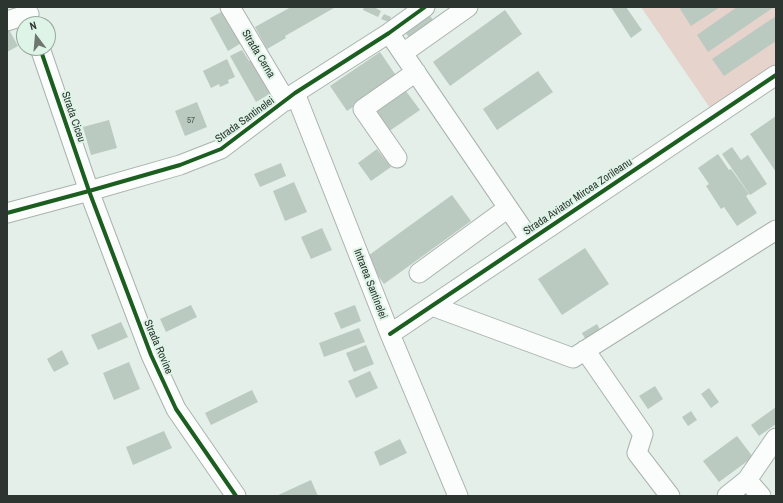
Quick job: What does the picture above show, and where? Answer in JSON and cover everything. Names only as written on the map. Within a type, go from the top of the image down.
[{"type":"street","name":"Strada Cerna","points":[[230,7],[291,97]]},
{"type":"street","name":"Strada Santinelei","points":[[7,213],[180,165],[221,149],[291,97],[389,33],[425,7]]},
{"type":"street","points":[[403,53],[468,7]]},
{"type":"street","points":[[7,21],[29,15]]},
{"type":"street","points":[[389,33],[530,240]]},
{"type":"street","name":"Strada Ciceu","points":[[43,56],[89,191]]},
{"type":"street","points":[[397,158],[363,109],[416,72]]},
{"type":"street","name":"Strada Aviator Mircea Zorileanu","points":[[390,334],[776,75]]},
{"type":"street","name":"Intrarea Santinelei","points":[[291,97],[458,496]]},
{"type":"street","name":"Strada Rovine","points":[[89,191],[151,355],[176,409],[236,496]]},
{"type":"street","points":[[420,272],[508,208]]},
{"type":"street","points":[[432,306],[573,358],[776,230]]},
{"type":"street","points":[[585,350],[642,434],[637,453],[670,496]]},
{"type":"street","points":[[727,496],[746,480],[776,438]]},
{"type":"street","points":[[746,480],[761,496]]},
{"type":"shaded area","points":[[641,7],[776,7],[776,64],[710,108]]},
{"type":"building","points":[[291,7],[334,8],[285,36],[286,38],[267,49],[255,27]]},
{"type":"building","points":[[364,7],[374,7],[381,11],[378,17],[363,10]]},
{"type":"building","points":[[611,7],[626,7],[642,30],[631,38]]},
{"type":"building","points":[[682,7],[720,7],[691,26],[680,9]]},
{"type":"building","points":[[737,7],[774,7],[708,52],[697,35]]},
{"type":"building","points":[[225,10],[243,42],[228,51],[210,18]]},
{"type":"building","points":[[505,10],[522,34],[450,86],[433,62]]},
{"type":"building","points":[[428,13],[436,24],[411,41],[404,30]]},
{"type":"building","points":[[384,14],[391,17],[389,22],[381,19]]},
{"type":"building","points":[[776,16],[776,41],[724,76],[712,59]]},
{"type":"building","points":[[7,26],[16,42],[16,47],[7,52]]},
{"type":"building","points":[[242,50],[249,61],[253,60],[271,93],[256,102],[230,56]]},
{"type":"building","points":[[380,52],[397,77],[347,111],[330,86]]},
{"type":"building","points":[[227,59],[235,77],[228,80],[229,83],[220,87],[219,84],[211,88],[203,71]]},
{"type":"building","points":[[538,71],[553,92],[497,130],[483,109]]},
{"type":"building","points":[[403,87],[420,110],[388,132],[372,108]]},
{"type":"building","points":[[197,102],[207,127],[185,136],[175,111]]},
{"type":"building","points":[[776,116],[776,172],[750,134]]},
{"type":"building","points":[[109,120],[117,148],[91,155],[83,127]]},
{"type":"building","points":[[732,147],[741,160],[748,155],[767,184],[750,195],[722,154]]},
{"type":"building","points":[[377,149],[391,167],[371,181],[358,163]]},
{"type":"building","points":[[718,154],[749,194],[746,196],[757,213],[737,226],[724,207],[721,209],[706,186],[709,184],[698,168]]},
{"type":"building","points":[[281,163],[286,176],[260,187],[254,174]]},
{"type":"building","points":[[294,182],[307,212],[285,221],[273,191]]},
{"type":"building","points":[[452,195],[471,221],[384,284],[365,258]]},
{"type":"building","points":[[322,228],[332,250],[311,259],[301,237]]},
{"type":"building","points":[[585,248],[609,284],[562,315],[538,279]]},
{"type":"building","points":[[191,305],[197,317],[166,332],[160,319]]},
{"type":"building","points":[[355,305],[361,321],[341,329],[334,313]]},
{"type":"building","points":[[121,322],[128,337],[98,350],[91,335]]},
{"type":"building","points":[[597,324],[603,335],[588,344],[582,333]]},
{"type":"building","points":[[359,328],[365,342],[324,357],[319,343]]},
{"type":"building","points":[[366,345],[374,364],[354,372],[346,353]]},
{"type":"building","points":[[62,350],[69,364],[54,372],[47,359]]},
{"type":"building","points":[[129,362],[140,389],[114,400],[103,373]]},
{"type":"building","points":[[370,371],[378,388],[356,398],[348,381]]},
{"type":"building","points":[[655,386],[663,399],[648,409],[639,396]]},
{"type":"building","points":[[709,388],[719,402],[711,408],[701,394]]},
{"type":"building","points":[[252,390],[258,402],[211,425],[205,413]]},
{"type":"building","points":[[776,407],[776,424],[759,436],[751,425]]},
{"type":"building","points":[[691,411],[697,420],[688,426],[682,417]]},
{"type":"building","points":[[164,431],[172,448],[133,465],[126,447]]},
{"type":"building","points":[[737,436],[753,457],[719,482],[703,461]]},
{"type":"building","points":[[400,439],[407,453],[380,466],[374,452]]},
{"type":"building","points":[[311,480],[318,496],[276,496]]},
{"type":"cycle path","points":[[7,213],[180,165],[221,149],[295,93],[389,33],[425,7]]},
{"type":"cycle path","points":[[43,56],[89,191],[151,355],[176,409],[236,496]]},
{"type":"cycle path","points":[[390,334],[776,75]]}]
